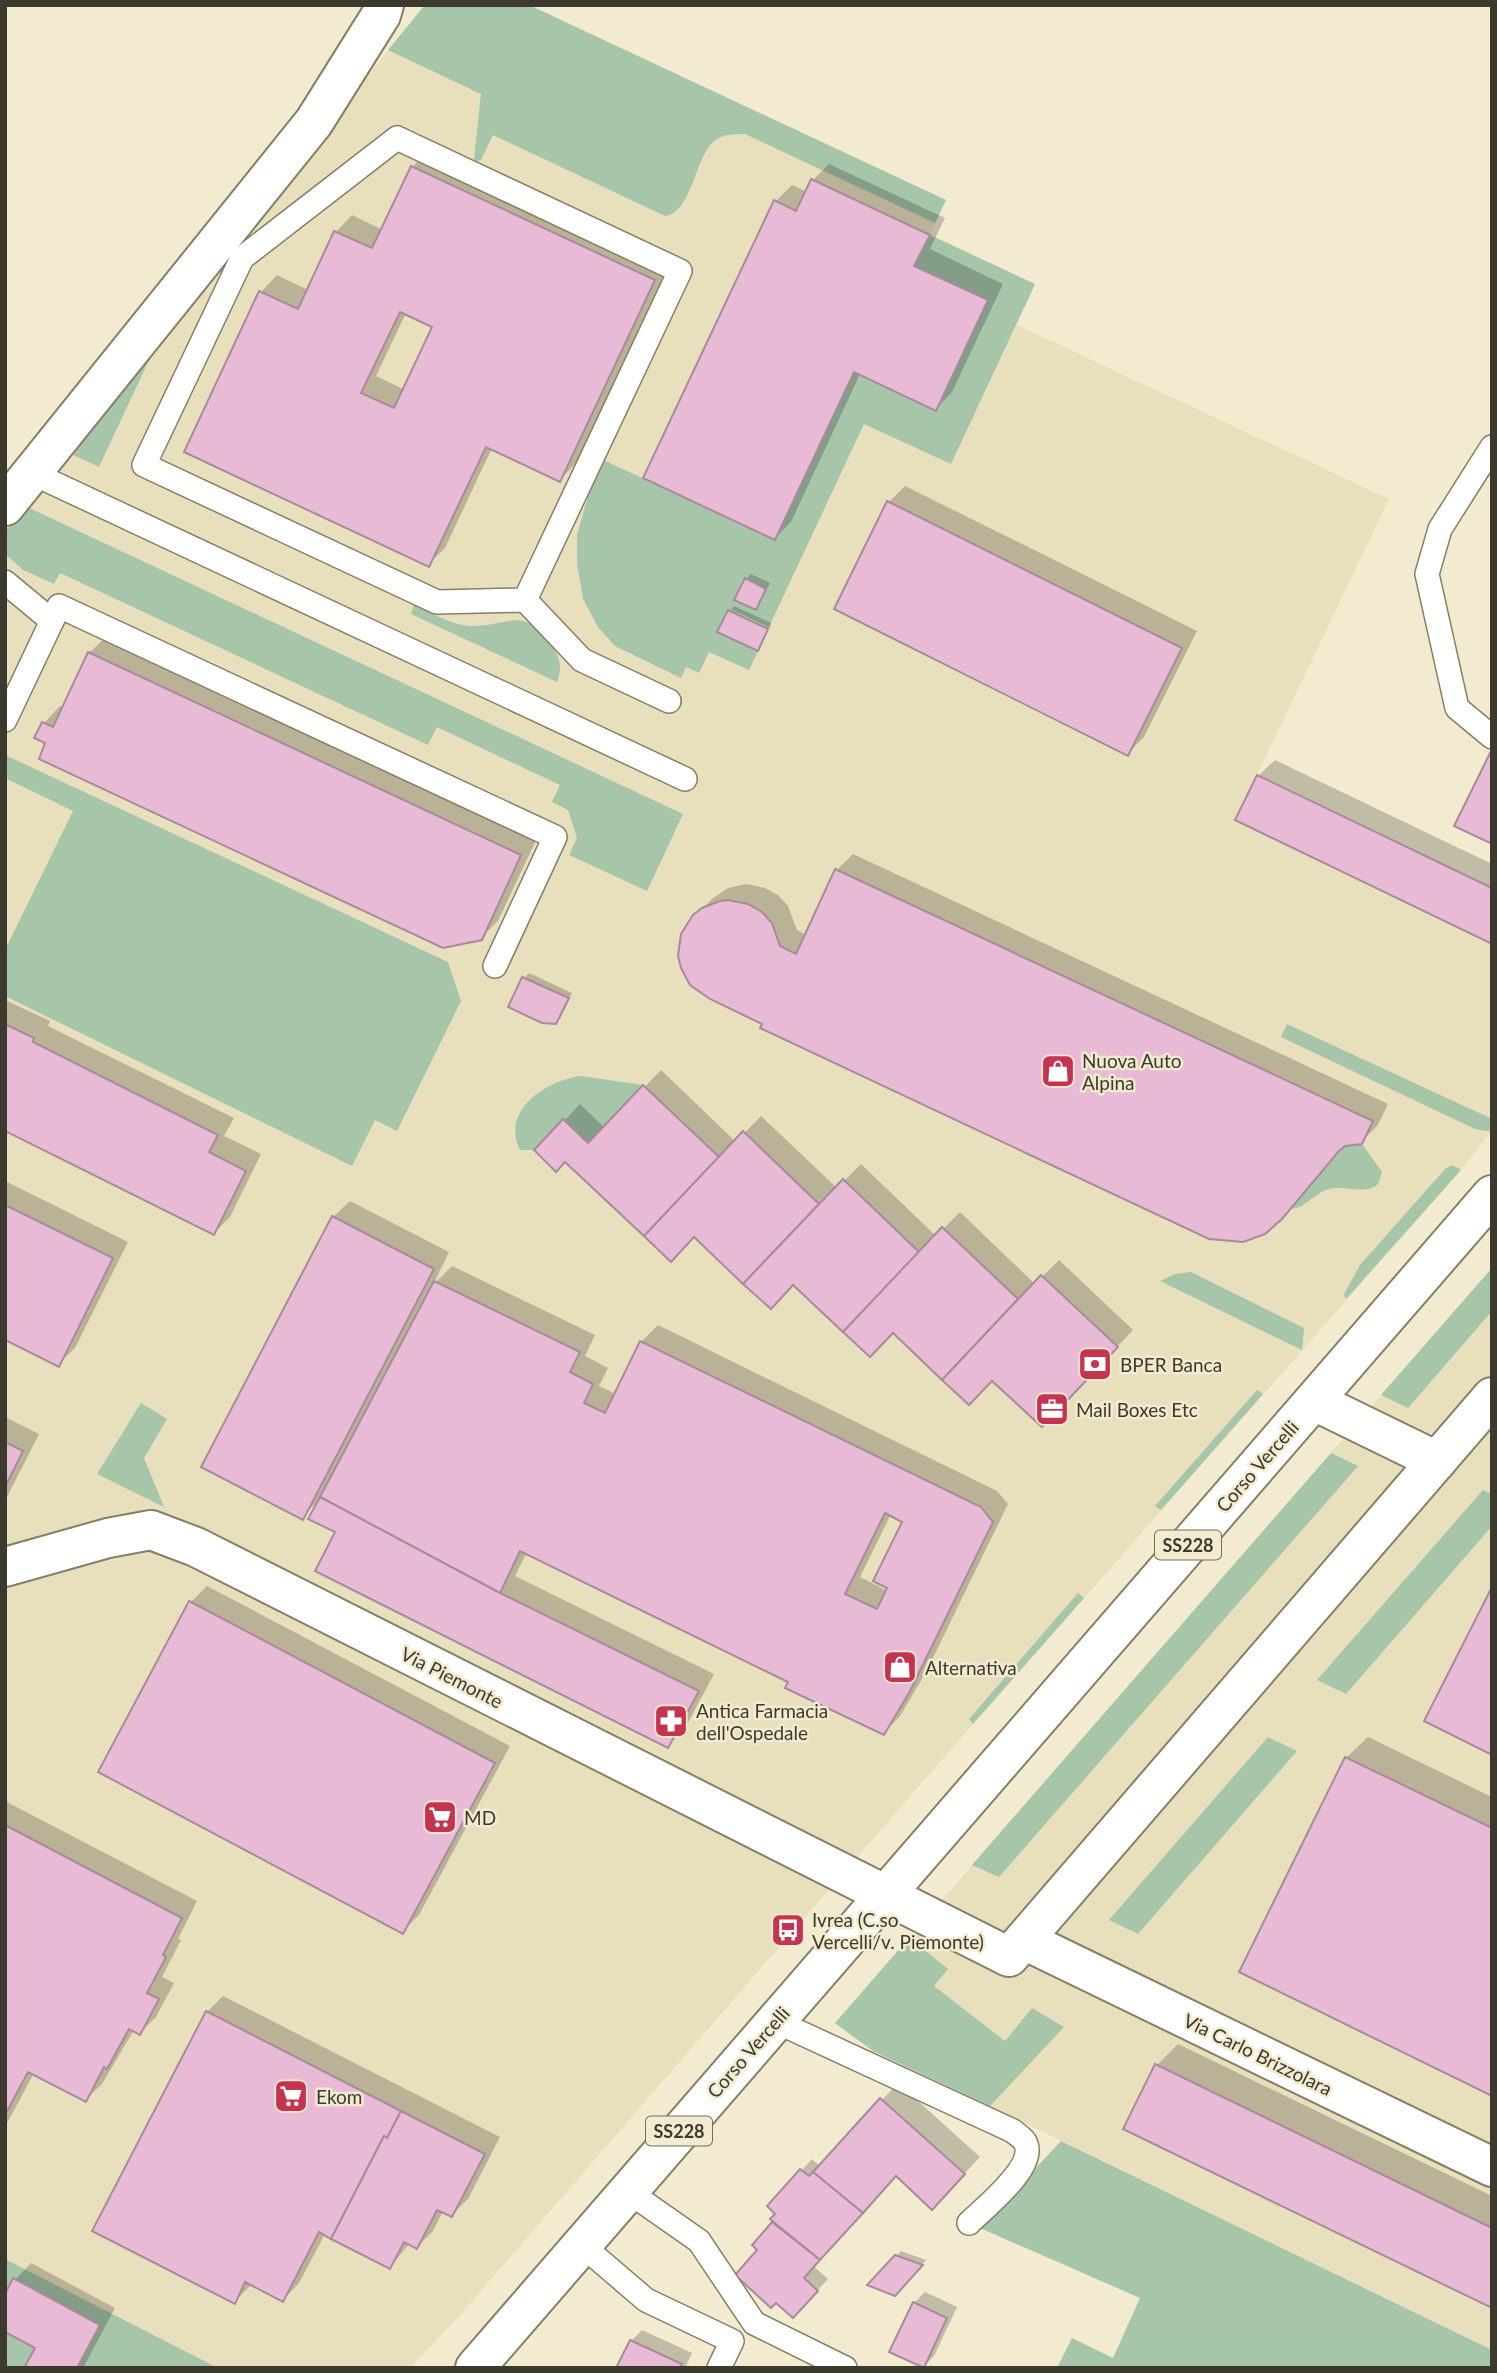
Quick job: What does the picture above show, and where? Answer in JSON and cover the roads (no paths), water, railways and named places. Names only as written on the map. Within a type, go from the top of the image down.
[{"type":"street","points":[[5,506],[314,122],[381,15],[384,5]]},
{"type":"street","name":"Corso Vercelli","points":[[475,2368],[1492,1195]]},
{"type":"street","points":[[885,1896],[1009,1957],[1492,1396]]},
{"type":"street","points":[[1314,1401],[1437,1461]]},
{"type":"street","name":"Via Piemonte","points":[[5,1567],[108,1538],[151,1530],[160,1533],[208,1554],[885,1896]]},
{"type":"street","name":"Via Carlo Brizzolara","points":[[1024,1940],[1492,2167]]},
{"type":"lane","points":[[525,600],[680,271],[397,138],[242,258],[144,465],[437,603],[525,600],[582,660],[670,701]]},
{"type":"lane","points":[[1492,447],[1440,529],[1427,574],[1457,708],[1492,737]]},
{"type":"lane","points":[[32,473],[685,779]]},
{"type":"lane","points":[[5,582],[52,621]]},
{"type":"lane","points":[[5,720],[59,606],[555,837],[495,966]]},
{"type":"lane","points":[[775,2021],[1013,2131],[1025,2141],[1028,2154],[1021,2171],[970,2223]]},
{"type":"lane","points":[[629,2192],[699,2241],[754,2323],[845,2368]]},
{"type":"lane","points":[[583,2246],[646,2300],[732,2341],[719,2368]]},
{"type":"place","name":"Nuova Auto Alpina","points":[[1058,1071]]},
{"type":"place","name":"BPER Banca","points":[[1095,1364]]},
{"type":"place","name":"Mail Boxes Etc","points":[[1052,1409]]},
{"type":"place","name":"Alternativa","points":[[900,1667]]},
{"type":"place","name":"Antica Farmacia dell'Ospedale","points":[[671,1721]]},
{"type":"place","name":"MD","points":[[440,1817]]},
{"type":"place","name":"Ivrea (C.so Vercelli/v. Piemonte)","points":[[788,1930]]},
{"type":"place","name":"Ekom","points":[[291,2096]]}]
